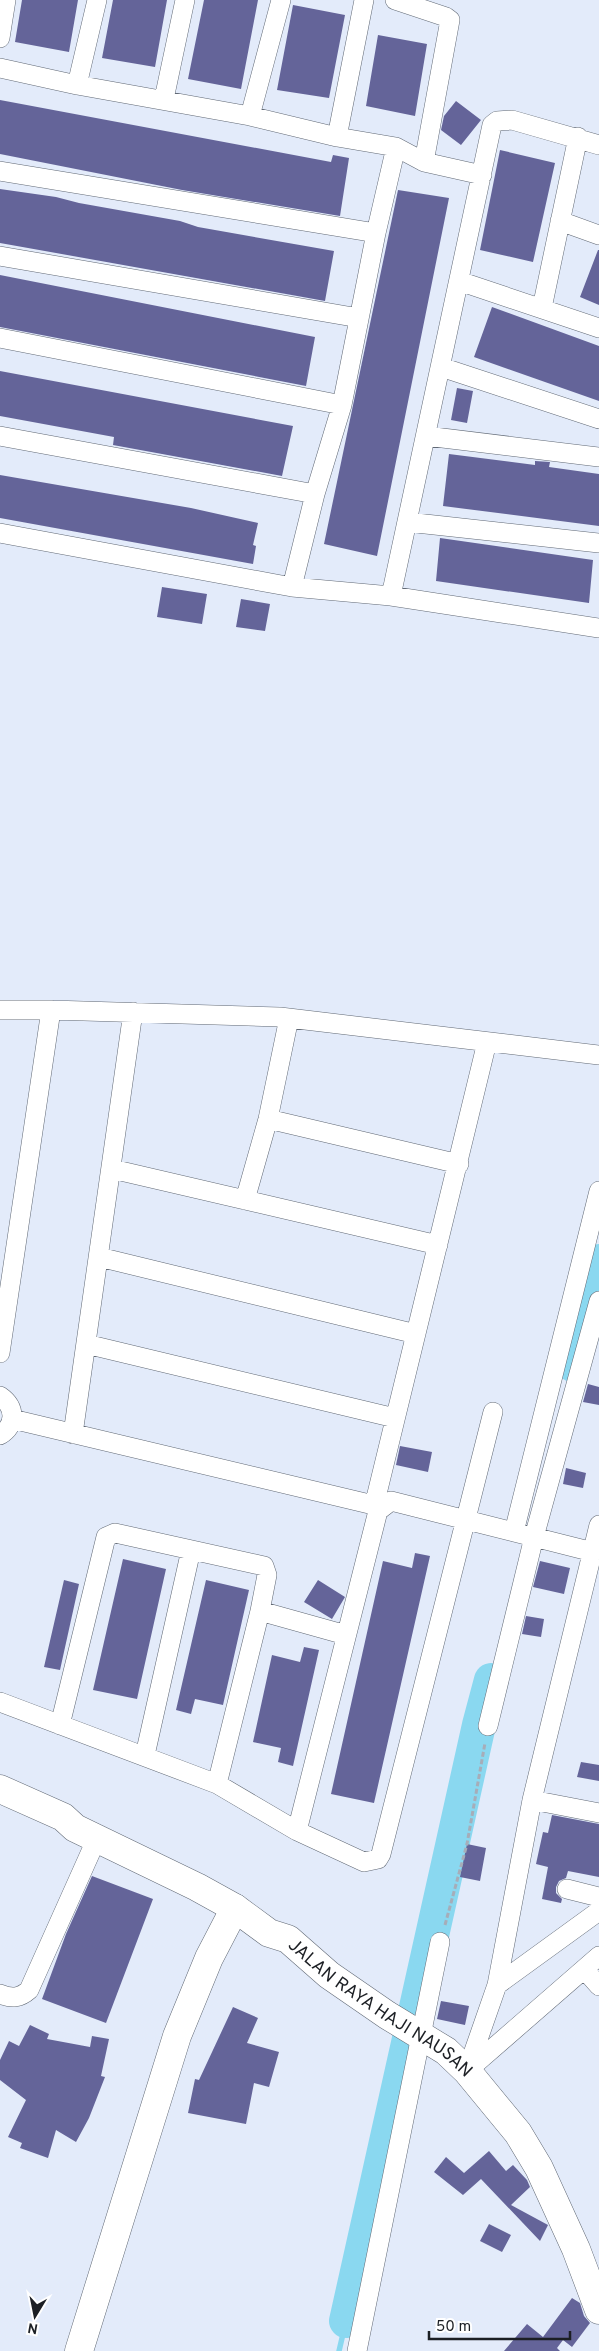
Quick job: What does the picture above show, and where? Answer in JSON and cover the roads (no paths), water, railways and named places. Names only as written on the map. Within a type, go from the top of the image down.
[{"type":"street","points":[[0,38],[6,0]]},
{"type":"street","points":[[77,85],[97,0]]},
{"type":"street","points":[[164,99],[185,0]]},
{"type":"street","points":[[250,116],[281,0]]},
{"type":"street","points":[[337,137],[364,0]]},
{"type":"street","points":[[395,0],[450,20],[424,162]]},
{"type":"street","points":[[0,68],[77,85],[164,99],[250,116],[337,137],[396,147],[424,162],[482,175]]},
{"type":"street","points":[[391,596],[492,124],[497,121],[512,120],[599,145]]},
{"type":"street","points":[[542,308],[578,138]]},
{"type":"street","points":[[292,587],[315,494],[342,405],[376,233],[396,147]]},
{"type":"street","points":[[0,172],[376,233]]},
{"type":"street","points":[[560,221],[599,235]]},
{"type":"street","points":[[0,256],[360,318]]},
{"type":"street","points":[[459,281],[599,328]]},
{"type":"street","points":[[0,338],[342,405]]},
{"type":"street","points":[[441,367],[599,419]]},
{"type":"street","points":[[0,436],[315,494]]},
{"type":"street","points":[[426,436],[599,457]]},
{"type":"street","points":[[407,522],[599,543]]},
{"type":"street","points":[[0,533],[292,587],[391,596],[599,628]]},
{"type":"street","points":[[0,1010],[133,1012],[289,1018],[599,1055]]},
{"type":"street","points":[[0,1353],[51,1010]]},
{"type":"street","points":[[73,1434],[133,1012]]},
{"type":"street","points":[[245,1200],[268,1119],[289,1018]]},
{"type":"street","points":[[297,1831],[378,1511],[395,1418],[459,1164],[487,1042]]},
{"type":"street","points":[[268,1119],[459,1164]]},
{"type":"street","points":[[112,1169],[438,1246]]},
{"type":"street","points":[[514,1532],[599,1191]]},
{"type":"street","points":[[99,1257],[416,1334]]},
{"type":"street","points":[[488,1726],[534,1537],[599,1301]]},
{"type":"street","points":[[86,1344],[395,1418]]},
{"type":"street","points":[[0,1396],[10,1406],[12,1419],[6,1431],[0,1435]]},
{"type":"street","points":[[0,1702],[145,1755],[217,1784],[297,1831],[364,1862],[375,1861],[381,1854],[493,1412]]},
{"type":"street","points":[[12,1419],[378,1506],[391,1501],[593,1552]]},
{"type":"street","points":[[467,2071],[497,1985],[532,1800],[599,1525]]},
{"type":"street","points":[[60,1725],[106,1537],[115,1532],[264,1566],[267,1575],[260,1611],[217,1784]]},
{"type":"street","points":[[145,1755],[191,1550]]},
{"type":"street","points":[[260,1611],[346,1635]]},
{"type":"street","name":"JALAN RAYA HAJI NAUSAN","points":[[0,1789],[63,1816],[75,1828],[198,1887],[234,1908],[269,1933],[288,1939],[329,1975],[387,2015],[446,2051],[467,2071],[518,2133],[539,2168],[576,2249],[599,2310]]},
{"type":"street","points":[[532,1800],[599,1813]]},
{"type":"street","points":[[0,1994],[14,1997],[22,1996],[30,1990],[97,1838]]},
{"type":"street","points":[[567,1889],[599,1897]]},
{"type":"street","points":[[79,2351],[177,2036],[209,1958],[234,1908]]},
{"type":"street","points":[[497,1985],[599,1911]]},
{"type":"street","points":[[357,2351],[440,1942]]},
{"type":"street","points":[[467,2071],[599,1956]]},
{"type":"street","points":[[584,1969],[599,1986]]},
{"type":"waterway","points":[[573,1365],[599,1261]]},
{"type":"waterway","points":[[346,2321],[479,1725],[491,1680]]},
{"type":"waterway","points":[[339,2351],[346,2321]]}]
